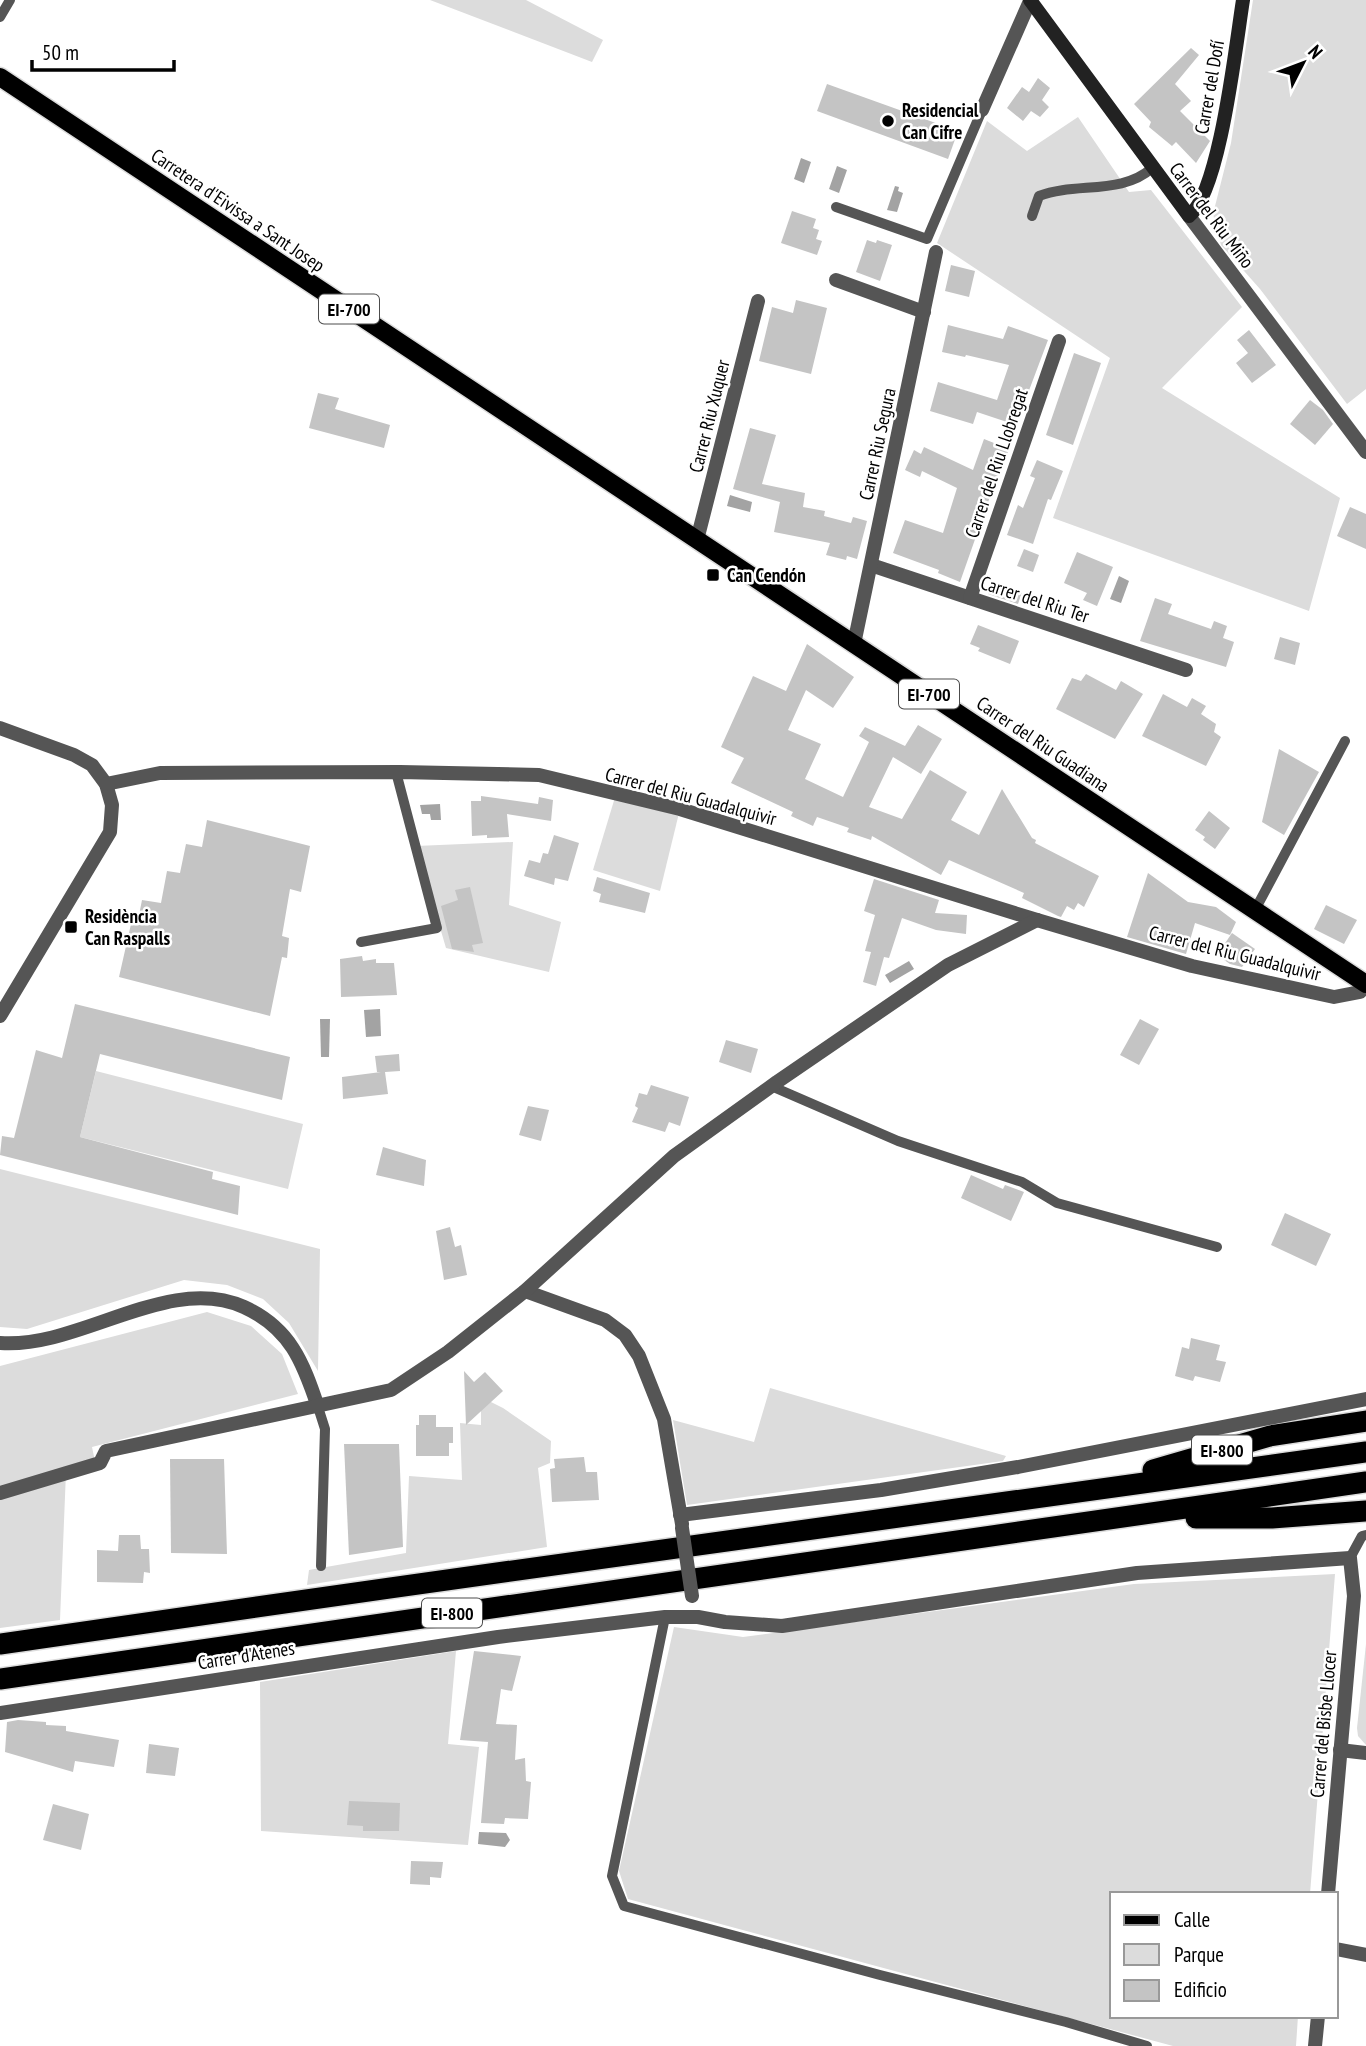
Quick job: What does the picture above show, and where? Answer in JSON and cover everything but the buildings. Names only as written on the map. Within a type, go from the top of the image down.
[{"type":"highway","name":"EI-800","points":[[1081,1490],[1270,1436],[1366,1421]]},
{"type":"highway","name":"EI-800","points":[[0,1644],[792,1530],[1366,1452]]},
{"type":"highway","name":"EI-800","points":[[0,1679],[1366,1482]]},
{"type":"highway","name":"EI-800","points":[[1128,1517],[1272,1518],[1366,1511]]},
{"type":"main road","name":"Carretera d'Eivissa a Sant Josep","points":[[0,78],[698,540]]},
{"type":"main road","name":"Carrer del Riu Guadiana","points":[[698,540],[1366,984]]},
{"type":"street","name":"Carrer del Riu Miño","points":[[1030,0],[1152,168],[1366,452]]},
{"type":"street","points":[[982,110],[1030,0]]},
{"type":"street","name":"Carrer del Dofí","points":[[1189,216],[1196,210],[1204,192],[1223,132],[1243,0]]},
{"type":"street","name":"Carrer Riu Segura","points":[[854,644],[936,252]]},
{"type":"street","points":[[836,280],[924,312]]},
{"type":"street","name":"Carrer Riu Xuquer","points":[[698,540],[758,301]]},
{"type":"street","name":"Carrer del Riu Llobregat","points":[[970,598],[1059,341]]},
{"type":"street","name":"Carrer del Riu Ter","points":[[871,565],[1186,670]]},
{"type":"street","points":[[0,728],[74,755],[92,765],[106,784],[112,806],[110,832],[0,1016]]},
{"type":"street","name":"Carrer del Riu Guadalquivir","points":[[106,784],[160,773],[396,772],[539,775],[680,809],[1192,966],[1334,997],[1360,992],[1366,984]]},
{"type":"street","points":[[0,1493],[100,1463],[106,1451],[391,1390],[448,1352],[525,1291],[674,1156],[948,965],[1037,920]]},
{"type":"street","points":[[525,1291],[605,1320],[625,1335],[639,1356],[664,1419],[692,1596],[698,1617]]},
{"type":"street","points":[[0,1343],[16,1345],[52,1338],[172,1301],[201,1297],[232,1302],[258,1313],[276,1327],[291,1344],[306,1369],[318,1407]]},
{"type":"street","points":[[681,1521],[1018,1467],[1366,1399]]},
{"type":"street","name":"Carrer d'Atenes","points":[[0,1713],[498,1637],[665,1618],[698,1617],[724,1622],[782,1626],[1137,1573],[1350,1558]]},
{"type":"street","name":"Carrer del Bisbe Llocer","points":[[1328,1892],[1354,1597],[1350,1558]]},
{"type":"street","points":[[1340,1749],[1366,1753]]},
{"type":"street","points":[[1338,1949],[1366,1955]]},
{"type":"street","points":[[1315,2046],[1318,2018]]},
{"type":"lane","points":[[0,17],[10,0]]},
{"type":"lane","points":[[836,207],[927,239],[982,110]]},
{"type":"lane","points":[[1032,216],[1039,196],[1055,190],[1122,184],[1142,177],[1152,168]]},
{"type":"lane","points":[[1255,910],[1345,741]]},
{"type":"lane","points":[[361,942],[437,928],[396,772]]},
{"type":"lane","points":[[771,1086],[898,1140],[1022,1182],[1057,1203],[1217,1247]]},
{"type":"lane","points":[[318,1407],[325,1429],[320,1566]]},
{"type":"lane","points":[[1350,1558],[1362,1536],[1366,1535]]},
{"type":"lane","points":[[665,1618],[612,1875],[624,1906],[1066,2022],[1147,2046]]},
{"type":"green space","points":[[430,0],[526,0],[603,40],[592,62]]},
{"type":"green space","points":[[1253,0],[1366,0],[1366,389],[1347,404],[1260,289],[1221,245],[1213,214],[1231,143]]},
{"type":"green space","points":[[1078,117],[1129,192],[1151,190],[1242,307],[1162,388],[1340,498],[1309,611],[1053,518],[1110,358],[937,243],[987,121],[1027,151]]},
{"type":"green space","points":[[616,794],[680,809],[660,891],[593,870]]},
{"type":"green space","points":[[513,842],[509,905],[561,922],[549,972],[446,948],[416,846]]},
{"type":"green space","points":[[96,1071],[303,1124],[288,1189],[80,1137]]},
{"type":"green space","points":[[0,1169],[320,1249],[318,1371],[289,1323],[263,1299],[227,1285],[184,1280],[27,1329],[0,1327]]},
{"type":"green space","points":[[207,1312],[251,1326],[282,1354],[298,1394],[92,1447],[96,1466],[66,1472],[60,1620],[0,1628],[0,1366]]},
{"type":"green space","points":[[770,1388],[1006,1456],[1003,1461],[687,1505],[673,1420],[754,1442]]},
{"type":"green space","points":[[481,1397],[503,1408],[551,1441],[550,1463],[538,1468],[547,1547],[307,1585],[309,1570],[406,1553],[409,1476],[462,1480],[460,1423],[481,1425]]},
{"type":"green space","points":[[1335,1574],[1310,1892],[1110,1892],[1110,2018],[1298,2018],[1296,2046],[1173,2046],[628,1899],[619,1871],[674,1627],[743,1637],[1134,1584]]},
{"type":"green space","points":[[1366,1644],[1366,1745],[1358,1736],[1357,1728]]},
{"type":"green space","points":[[456,1651],[448,1744],[479,1747],[468,1845],[261,1831],[260,1682]]},
{"type":"shaded area","points":[[801,158],[811,162],[804,183],[794,179]]},
{"type":"shaded area","points":[[837,166],[847,170],[839,193],[829,189]]},
{"type":"shaded area","points":[[895,186],[903,193],[897,212],[887,210]]},
{"type":"shaded area","points":[[730,495],[752,502],[750,512],[727,506]]},
{"type":"shaded area","points":[[1119,576],[1129,581],[1121,603],[1110,599]]},
{"type":"shaded area","points":[[440,804],[441,820],[431,820],[430,814],[422,814],[420,805]]},
{"type":"shaded area","points":[[909,961],[914,969],[890,983],[885,975]]},
{"type":"shaded area","points":[[380,1009],[381,1036],[366,1037],[364,1010]]},
{"type":"shaded area","points":[[320,1019],[330,1019],[329,1057],[321,1057]]},
{"type":"shaded area","points":[[479,1832],[506,1833],[510,1840],[505,1847],[478,1844]]},
{"type":"place","name":"Residencial Can Cifre","points":[[888,121]]},
{"type":"place","name":"Can Cendón","points":[[713,575]]},
{"type":"place","name":"Residència Can Raspalls","points":[[71,927]]}]
